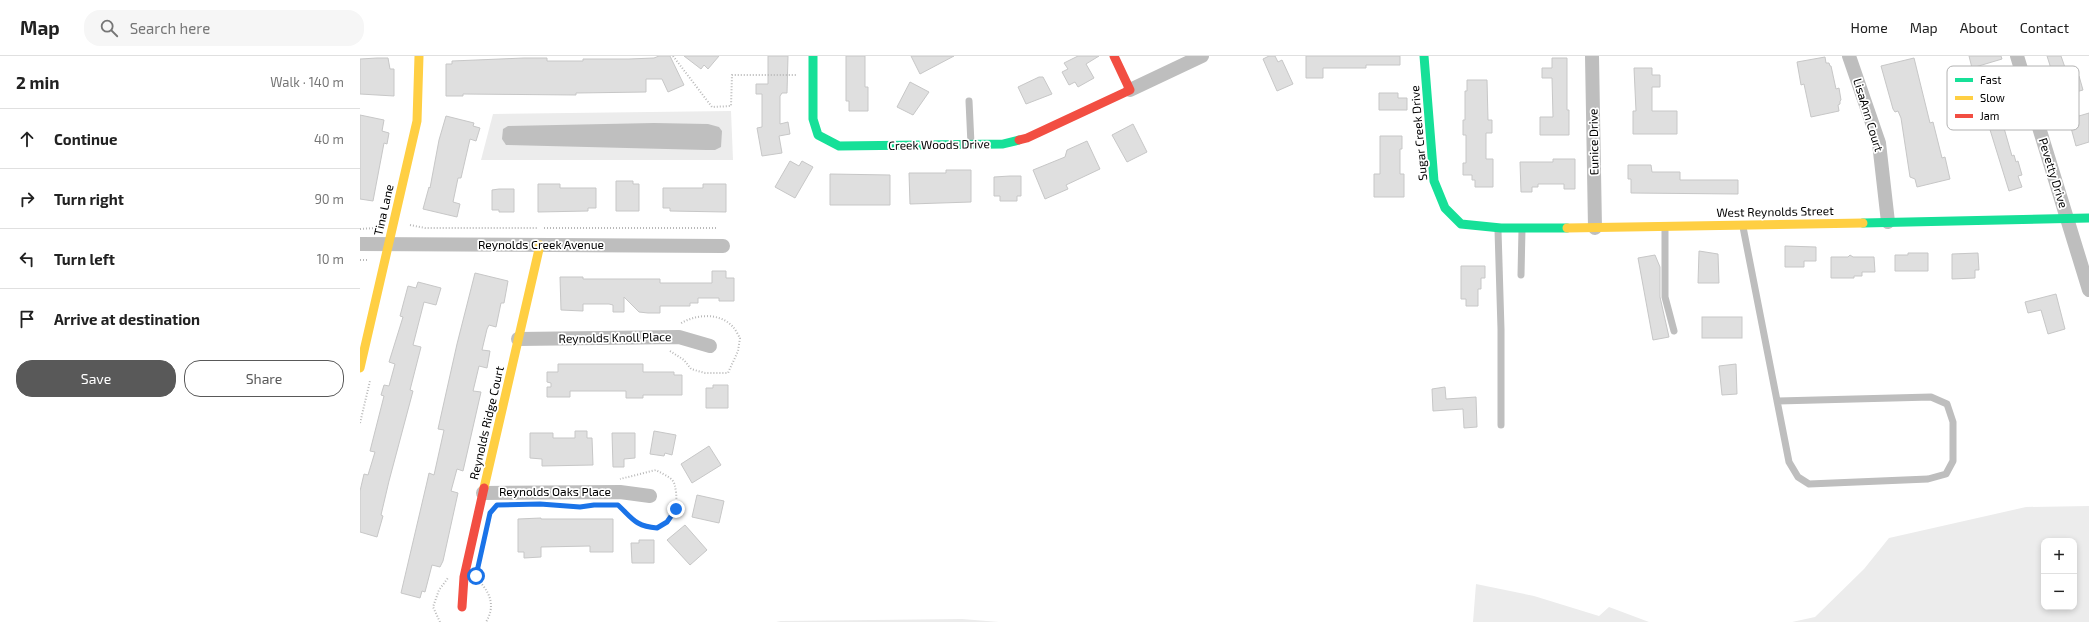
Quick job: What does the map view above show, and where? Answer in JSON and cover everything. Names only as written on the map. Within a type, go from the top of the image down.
[{"type":"street","name":"Tina Lane","points":[[360,368],[417,121],[419,56]]},
{"type":"street","name":"Creek Woods Drive","points":[[813,56],[813,119],[818,134],[839,146],[1003,144],[1027,138],[1202,56]]},
{"type":"street","points":[[1114,56],[1130,90]]},
{"type":"street","name":"Sugar Creek Drive","points":[[1424,56],[1434,180],[1445,208],[1461,224]]},
{"type":"street","name":"Eunice Drive","points":[[1592,56],[1595,228]]},
{"type":"street","name":"LisaAnn Court","points":[[1850,56],[1879,143],[1888,222]]},
{"type":"street","name":"Pevetty Drive","points":[[2017,56],[2020,66]]},
{"type":"street","name":"Pevetty Drive","points":[[2039,130],[2089,290]]},
{"type":"street","name":"West Reynolds Street","points":[[1461,224],[1522,228],[1595,228],[2089,218]]},
{"type":"street","name":"Reynolds Creek Avenue","points":[[360,244],[723,246]]},
{"type":"street","name":"Reynolds Ridge Court","points":[[462,607],[464,577],[540,245]]},
{"type":"street","name":"Reynolds Knoll Place","points":[[518,339],[679,337],[710,346]]},
{"type":"street","name":"Reynolds Oaks Place","points":[[483,493],[620,492],[650,496]]},
{"type":"lane","points":[[969,101],[971,144]]},
{"type":"lane","points":[[1743,225],[1777,401],[1789,462],[1798,477],[1809,484],[1928,479],[1946,474],[1954,461],[1953,422],[1947,404],[1931,397],[1777,401]]},
{"type":"lane","points":[[1497,227],[1500,308],[1500,425]]},
{"type":"lane","points":[[1665,227],[1665,297],[1674,331]]},
{"type":"lane","points":[[1521,275],[1522,228]]},
{"type":"path","points":[[673,56],[712,106],[731,106],[732,75],[799,75]]},
{"type":"path","points":[[405,224],[425,228],[718,228]]},
{"type":"path","points":[[360,228],[377,228]]},
{"type":"path","points":[[360,260],[371,260]]},
{"type":"path","points":[[668,350],[684,360],[691,370],[705,373],[728,373],[733,364],[740,338],[734,327],[712,317],[699,316],[687,319],[678,325]]},
{"type":"path","points":[[614,505],[618,505],[630,519],[646,527],[657,528],[667,522],[676,509],[675,484],[670,478],[656,470],[616,480]]},
{"type":"path","points":[[567,506],[587,506]]},
{"type":"path","points":[[476,576],[490,596],[492,607],[486,622]]},
{"type":"shaded area","points":[[731,111],[733,160],[481,160],[493,114]]},
{"type":"shaded area","points":[[654,123],[708,124],[719,127],[722,131],[721,147],[715,150],[706,150],[506,145],[502,139],[503,129],[508,126]]},
{"type":"shaded area","points":[[2089,506],[2089,622],[1792,622],[1815,617],[1864,569],[1889,538],[2026,507]]},
{"type":"shaded area","points":[[1476,584],[1534,596],[1599,616],[1609,607],[1649,622],[1473,622]]},
{"type":"shaded area","points":[[962,619],[999,622],[776,622],[781,621]]},
{"type":"building","points":[[659,56],[670,56],[684,85],[668,92],[662,79],[646,79],[646,92],[576,93],[576,95],[463,94],[463,96],[446,96],[446,64],[452,64],[452,61],[547,58],[547,61],[583,61],[583,59],[629,59],[654,58]]},
{"type":"building","points":[[684,56],[719,56],[708,69],[704,65],[701,69]]},
{"type":"building","points":[[768,56],[788,56],[787,93],[782,93],[780,96],[780,124],[788,122],[790,134],[779,136],[782,153],[762,156],[757,128],[762,127],[762,94],[756,94],[756,84],[768,84]]},
{"type":"building","points":[[846,56],[865,56],[865,87],[868,87],[868,111],[849,111],[849,101],[846,101]]},
{"type":"building","points":[[911,56],[954,56],[920,74]]},
{"type":"building","points":[[1078,56],[1099,56],[1086,64],[1094,78],[1078,87],[1075,82],[1069,85],[1062,72],[1068,69],[1064,63]]},
{"type":"building","points":[[1269,56],[1275,56],[1278,62],[1282,60],[1293,84],[1277,91],[1263,59]]},
{"type":"building","points":[[1306,56],[1400,56],[1400,65],[1366,65],[1366,68],[1323,68],[1323,78],[1306,78]]},
{"type":"building","points":[[1969,56],[2001,56],[2002,59],[1979,66],[1972,66]]},
{"type":"building","points":[[2047,56],[2061,56],[2064,66],[2050,66]]},
{"type":"building","points":[[1825,57],[1826,63],[1829,63],[1831,66],[1836,89],[1839,88],[1841,100],[1840,104],[1838,105],[1839,111],[1811,117],[1804,84],[1801,85],[1797,62]]},
{"type":"building","points":[[388,58],[390,69],[394,69],[394,96],[360,94],[360,59]]},
{"type":"building","points":[[1552,58],[1567,58],[1567,110],[1569,110],[1569,135],[1540,135],[1540,117],[1553,117],[1552,78],[1542,78],[1542,68],[1552,68]]},
{"type":"building","points":[[1914,58],[1930,123],[1933,122],[1942,158],[1945,157],[1950,179],[1917,187],[1915,179],[1910,177],[1901,118],[1898,111],[1895,112],[1893,109],[1881,66]]},
{"type":"building","points":[[1634,68],[1652,68],[1652,75],[1660,75],[1660,87],[1652,87],[1652,111],[1677,111],[1677,134],[1633,134],[1633,111],[1636,111]]},
{"type":"building","points":[[2079,76],[2083,90],[2079,91]]},
{"type":"building","points":[[1039,77],[1043,77],[1052,94],[1026,104],[1018,87]]},
{"type":"building","points":[[1467,80],[1487,80],[1488,120],[1492,120],[1492,133],[1486,133],[1486,159],[1493,159],[1493,187],[1475,187],[1475,180],[1472,180],[1472,175],[1463,175],[1463,163],[1466,163],[1466,135],[1463,135],[1463,120],[1465,120],[1465,91],[1467,91]]},
{"type":"building","points":[[910,82],[929,92],[913,115],[897,107]]},
{"type":"building","points":[[1379,93],[1398,93],[1398,98],[1407,98],[1407,110],[1379,110]]},
{"type":"building","points":[[2089,113],[2089,142],[2076,146],[2072,130],[2079,130],[2079,116]]},
{"type":"building","points":[[360,115],[384,120],[382,131],[389,133],[387,144],[384,143],[373,201],[360,199]]},
{"type":"building","points":[[446,116],[474,123],[473,126],[480,128],[476,141],[470,139],[461,178],[458,178],[453,202],[460,204],[457,217],[423,209],[429,187],[430,188],[439,140]]},
{"type":"building","points":[[1133,124],[1147,152],[1127,162],[1112,135]]},
{"type":"building","points":[[1990,130],[2005,130],[2012,156],[2014,155],[2016,162],[2018,161],[2022,175],[2018,176],[2022,187],[2009,191]]},
{"type":"building","points":[[1380,136],[1402,136],[1402,149],[1400,149],[1400,174],[1404,174],[1404,197],[1374,197],[1374,174],[1380,174]]},
{"type":"building","points":[[1087,141],[1100,169],[1066,185],[1068,189],[1045,199],[1033,170],[1065,157],[1067,150]]},
{"type":"building","points":[[1553,159],[1575,159],[1575,189],[1564,189],[1564,184],[1538,184],[1538,187],[1532,187],[1532,192],[1521,192],[1520,162],[1553,162]]},
{"type":"building","points":[[790,161],[799,166],[802,161],[813,167],[795,198],[775,187]]},
{"type":"building","points":[[1628,165],[1651,165],[1652,172],[1680,172],[1680,180],[1738,180],[1738,194],[1631,193],[1631,179],[1628,179]]},
{"type":"building","points":[[946,170],[971,170],[971,202],[910,204],[909,173],[946,173]]},
{"type":"building","points":[[830,174],[890,175],[890,205],[830,205]]},
{"type":"building","points":[[1021,176],[1021,196],[1017,196],[1017,201],[1000,201],[1000,196],[994,196],[994,177]]},
{"type":"building","points":[[616,181],[633,181],[633,184],[639,184],[639,211],[616,211]]},
{"type":"building","points":[[538,184],[560,184],[560,188],[596,188],[596,208],[588,208],[588,211],[538,212]]},
{"type":"building","points":[[703,184],[726,184],[726,212],[670,211],[670,208],[663,208],[663,188],[703,188]]},
{"type":"building","points":[[514,189],[514,212],[499,212],[499,210],[492,210],[492,190]]},
{"type":"building","points":[[1785,246],[1816,247],[1816,261],[1804,261],[1804,267],[1785,267]]},
{"type":"building","points":[[1699,251],[1718,254],[1719,283],[1698,283]]},
{"type":"building","points":[[1908,253],[1928,253],[1928,271],[1895,271],[1895,255],[1908,255]]},
{"type":"building","points":[[1978,253],[1979,270],[1975,270],[1975,278],[1952,279],[1952,254]]},
{"type":"building","points":[[1655,255],[1660,267],[1660,297],[1669,337],[1653,340],[1638,258]]},
{"type":"building","points":[[1850,255],[1853,257],[1874,257],[1875,272],[1862,272],[1862,276],[1854,276],[1854,278],[1831,278],[1831,257],[1848,257]]},
{"type":"building","points":[[1461,266],[1485,266],[1485,278],[1481,278],[1481,289],[1478,289],[1478,306],[1466,306],[1466,299],[1461,299]]},
{"type":"building","points":[[712,271],[726,271],[726,278],[734,278],[734,301],[719,301],[719,298],[698,298],[698,303],[690,303],[690,306],[660,306],[660,313],[648,313],[639,312],[624,297],[624,312],[613,312],[613,305],[609,304],[583,304],[583,311],[561,310],[560,277],[583,277],[583,279],[660,279],[660,283],[712,283]]},
{"type":"building","points":[[475,273],[508,281],[504,303],[501,303],[496,327],[489,325],[482,350],[490,351],[487,368],[479,366],[473,391],[481,392],[463,471],[457,469],[451,491],[458,493],[443,561],[440,567],[432,565],[425,592],[422,591],[420,598],[401,593],[429,473],[434,475],[444,430],[438,429]]},
{"type":"building","points":[[418,282],[441,288],[436,305],[424,302],[413,345],[421,347],[410,390],[413,391],[389,481],[381,515],[383,516],[377,537],[360,532],[360,491],[364,474],[368,475],[375,452],[370,451],[384,396],[381,395],[384,385],[389,386],[395,364],[389,362],[403,317],[400,316],[408,286],[416,288]]},
{"type":"building","points":[[2056,294],[2065,329],[2048,334],[2041,310],[2028,313],[2025,302]]},
{"type":"building","points":[[1702,317],[1742,317],[1742,338],[1702,338]]},
{"type":"building","points":[[558,364],[643,364],[643,372],[674,372],[674,375],[682,375],[682,395],[643,395],[643,398],[626,398],[626,391],[570,391],[570,397],[547,397],[547,387],[551,387],[551,383],[547,382],[547,372],[558,372]]},
{"type":"building","points":[[1736,364],[1737,394],[1722,395],[1719,366]]},
{"type":"building","points":[[713,385],[728,385],[728,408],[706,408],[706,388],[713,388]]},
{"type":"building","points":[[1445,387],[1446,399],[1476,397],[1477,427],[1464,428],[1463,409],[1433,411],[1432,389]]},
{"type":"building","points":[[575,431],[587,431],[587,438],[592,438],[593,465],[542,466],[542,459],[530,458],[530,433],[553,433],[553,438],[575,438]]},
{"type":"building","points":[[654,431],[676,435],[672,455],[665,453],[664,456],[650,454]]},
{"type":"building","points":[[612,433],[635,433],[635,458],[624,459],[624,467],[613,467]]},
{"type":"building","points":[[709,446],[721,465],[692,483],[681,464]]},
{"type":"building","points":[[697,495],[724,501],[719,523],[692,517]]},
{"type":"building","points":[[518,519],[613,519],[613,552],[590,552],[590,546],[541,547],[541,557],[524,558],[524,552],[518,552]]},
{"type":"building","points":[[685,525],[707,550],[690,565],[667,540]]},
{"type":"building","points":[[639,540],[654,540],[654,563],[632,563],[631,543],[639,543]]},
{"type":"traffic: fast","points":[[813,56],[813,119],[818,135],[839,146],[1003,144],[1019,140]]},
{"type":"traffic: fast","points":[[1424,56],[1434,181],[1445,208],[1461,224],[1501,228],[1567,228]]},
{"type":"traffic: fast","points":[[1863,223],[2089,218]]},
{"type":"traffic: slow","points":[[360,368],[417,121],[419,56]]},
{"type":"traffic: slow","points":[[1567,228],[1863,223]]},
{"type":"traffic: slow","points":[[484,488],[540,245]]},
{"type":"traffic: jam","points":[[1019,140],[1027,138],[1130,90],[1114,56]]},
{"type":"traffic: jam","points":[[462,607],[464,577],[484,488]]},
{"type":"route","points":[[476,576],[490,513],[497,505],[540,504],[580,507],[594,505],[618,505],[626,512],[630,519],[646,527],[657,528],[667,522],[676,509]]}]
